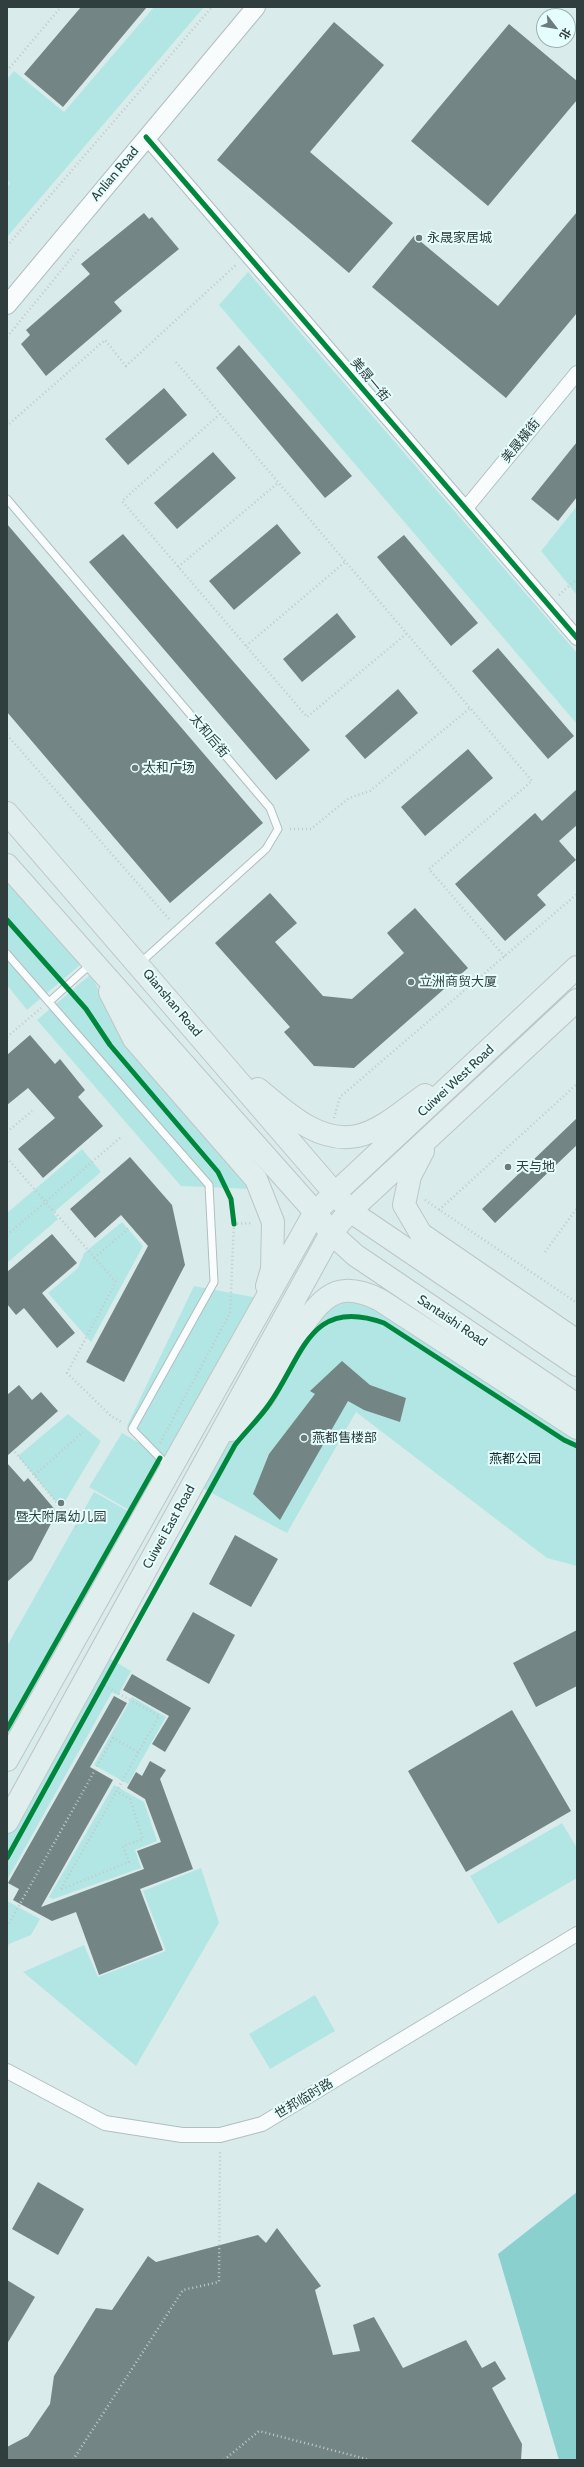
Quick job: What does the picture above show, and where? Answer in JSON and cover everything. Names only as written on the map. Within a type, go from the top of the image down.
[{"type":"main road","name":"Qianshan Road","points":[[7,814],[350,1211]]},
{"type":"main road","points":[[7,865],[315,1212]]},
{"type":"main road","points":[[94,962],[134,1038],[256,1179],[273,1222],[272,1269],[260,1310]]},
{"type":"main road","name":"Cuiwei West Road","points":[[315,1212],[577,967]]},
{"type":"main road","name":"Cuiwei West Road","points":[[331,1233],[350,1211],[577,1000]]},
{"type":"main road","points":[[215,1054],[298,1121],[328,1135],[356,1136],[377,1127],[481,1057]]},
{"type":"main road","points":[[431,1135],[410,1176],[404,1205],[421,1234],[577,1341]]},
{"type":"main road","points":[[350,1211],[577,1365]]},
{"type":"main road","name":"Santaishi Road","points":[[315,1212],[331,1233],[355,1255],[577,1405]]},
{"type":"main road","name":"Cuiwei East Road","points":[[7,1760],[315,1212]]},
{"type":"main road","name":"Cuiwei East Road","points":[[7,1822],[331,1233]]},
{"type":"main road","points":[[210,1453],[264,1396],[307,1318],[322,1301],[344,1290],[364,1294],[380,1300],[577,1428]]},
{"type":"street","name":"Anlian Road","points":[[7,305],[256,7]]},
{"type":"street","name":"美晟一街","points":[[146,137],[577,638]]},
{"type":"street","name":"美晟橫街","points":[[466,508],[577,373]]},
{"type":"street","name":"世邦临时路","points":[[7,2071],[105,2123],[182,2135],[220,2135],[262,2124],[577,1934]]},
{"type":"lane","name":"太和后街","points":[[7,499],[270,808],[278,829]]},
{"type":"lane","points":[[139,965],[266,850],[278,829]]},
{"type":"lane","points":[[7,954],[209,1185],[214,1282],[132,1429],[171,1469]]},
{"type":"lane","points":[[49,1002],[94,962]]},
{"type":"path","points":[[7,71],[62,7]]},
{"type":"path","points":[[7,246],[212,7]]},
{"type":"path","points":[[7,421],[10,424],[106,340],[126,366],[248,254]]},
{"type":"path","points":[[176,362],[532,781],[429,869],[505,957]]},
{"type":"path","points":[[220,414],[122,501],[307,717],[406,634]]},
{"type":"path","points":[[178,567],[278,483]]},
{"type":"path","points":[[246,646],[345,562]]},
{"type":"path","points":[[548,604],[577,579]]},
{"type":"path","points":[[278,829],[311,829],[349,798],[370,791],[470,708]]},
{"type":"path","points":[[7,735],[178,930]]},
{"type":"path","points":[[328,1135],[340,1097],[577,894]]},
{"type":"path","points":[[7,1037],[49,1002]]},
{"type":"path","points":[[439,1210],[577,1084]]},
{"type":"path","points":[[7,1132],[32,1111]]},
{"type":"path","points":[[7,1235],[120,1137]]},
{"type":"path","points":[[7,1158],[116,1282],[67,1372],[111,1416],[132,1429]]},
{"type":"path","points":[[404,1205],[424,1200],[577,1303]]},
{"type":"path","points":[[545,1252],[577,1208]]},
{"type":"path","points":[[155,1453],[230,1313],[234,1217]]},
{"type":"path","points":[[234,1224],[273,1222]]},
{"type":"path","points":[[94,1258],[129,1228]]},
{"type":"path","points":[[35,1475],[83,1432]]},
{"type":"path","points":[[15,1452],[77,1527]]},
{"type":"path","points":[[99,1691],[107,1678]]},
{"type":"path","points":[[103,1684],[159,1716],[61,1889],[129,1862],[123,1846],[143,1839],[130,1799],[116,1792]]},
{"type":"path","points":[[7,1927],[113,1738],[138,1752]]},
{"type":"path","points":[[73,2460],[183,2290],[219,2282],[220,2135]]},
{"type":"path","points":[[224,2460],[259,2430],[370,2460]]},
{"type":"green space","points":[[154,7],[204,7],[7,237],[7,187],[10,183],[7,180],[7,79],[14,71],[64,112]]},
{"type":"green space","points":[[248,272],[577,653],[577,724],[219,305]]},
{"type":"green space","points":[[577,506],[577,595],[541,551]]},
{"type":"green space","points":[[7,873],[86,960],[27,1010],[7,985]]},
{"type":"green space","points":[[91,974],[122,1040],[251,1189],[181,1186],[37,1020]]},
{"type":"green space","points":[[82,1149],[101,1172],[53,1213],[58,1219],[7,1263],[7,1213]]},
{"type":"green space","points":[[122,1222],[143,1246],[91,1342],[48,1293],[78,1268],[84,1253]]},
{"type":"green space","points":[[194,1286],[258,1298],[143,1518],[89,1487],[122,1433],[169,1460],[127,1426]]},
{"type":"green space","name":"燕都公园","points":[[344,1291],[577,1428],[577,1566],[547,1558],[356,1412],[287,1533],[193,1483],[307,1319]]},
{"type":"green space","points":[[68,1414],[101,1441],[61,1508],[18,1456]]},
{"type":"green space","points":[[94,1492],[135,1515],[7,1741],[7,1646]]},
{"type":"green space","points":[[104,1655],[131,1671],[118,1695],[112,1692],[7,1880],[7,1829]]},
{"type":"green space","points":[[132,1697],[166,1717],[128,1784],[94,1765]]},
{"type":"green space","points":[[114,1785],[144,1802],[157,1841],[135,1850],[141,1868],[53,1899],[49,1897]]},
{"type":"green space","points":[[562,1823],[577,1848],[577,1878],[498,1924],[470,1876]]},
{"type":"green space","points":[[201,1868],[219,1923],[136,2066],[23,1972],[84,1945],[98,1977],[166,1951],[143,1891]]},
{"type":"green space","points":[[7,1901],[40,1919],[31,1935],[9,1944],[7,1947]]},
{"type":"green space","points":[[315,1995],[335,2031],[270,2069],[249,2034]]},
{"type":"shaded area","points":[[577,2192],[577,2460],[559,2460],[498,2254]]},
{"type":"building","points":[[81,7],[147,7],[63,107],[24,74]]},
{"type":"building","points":[[334,22],[384,65],[310,152],[393,223],[349,273],[217,160]]},
{"type":"building","points":[[509,24],[577,81],[577,100],[488,206],[411,141]]},
{"type":"building","points":[[577,212],[577,313],[506,398],[372,287],[414,236],[498,306]]},
{"type":"building","points":[[144,213],[149,219],[152,217],[179,249],[114,302],[122,311],[46,376],[21,344],[30,335],[26,330],[90,274],[81,264]]},
{"type":"building","points":[[239,345],[352,476],[325,498],[216,368]]},
{"type":"building","points":[[164,388],[187,415],[128,465],[105,439]]},
{"type":"building","points":[[577,442],[577,497],[558,521],[531,499]]},
{"type":"building","points":[[213,452],[236,478],[177,529],[154,503]]},
{"type":"building","name":"太和广场","points":[[7,524],[263,823],[170,903],[7,712]]},
{"type":"building","points":[[277,524],[301,553],[234,610],[209,581]]},
{"type":"building","points":[[123,534],[310,750],[276,780],[89,562]]},
{"type":"building","points":[[404,535],[478,623],[451,646],[377,557]]},
{"type":"building","points":[[337,613],[356,637],[302,682],[283,659]]},
{"type":"building","points":[[498,648],[574,736],[548,759],[472,671]]},
{"type":"building","points":[[398,689],[418,713],[365,759],[345,736]]},
{"type":"building","points":[[468,749],[493,778],[425,836],[401,807]]},
{"type":"building","points":[[577,789],[577,825],[559,841],[576,860],[537,895],[546,905],[505,941],[455,884],[535,813],[542,821]]},
{"type":"building","name":"立洲商贸大厦","points":[[270,893],[297,923],[275,942],[323,996],[352,999],[404,953],[387,933],[415,908],[468,968],[354,1068],[314,1066],[284,1032],[290,1027],[215,943]]},
{"type":"building","points":[[30,1035],[55,1064],[60,1059],[85,1090],[78,1097],[103,1126],[43,1178],[18,1149],[55,1118],[28,1088],[7,1105],[7,1055]]},
{"type":"building","points":[[577,1118],[577,1145],[495,1223],[482,1209]]},
{"type":"building","points":[[130,1157],[172,1205],[185,1265],[124,1382],[86,1362],[148,1246],[121,1215],[95,1238],[70,1209]]},
{"type":"building","points":[[52,1234],[77,1263],[42,1293],[75,1333],[57,1348],[24,1308],[16,1315],[7,1304],[7,1272]]},
{"type":"building","name":"燕都售楼部","points":[[342,1361],[370,1385],[406,1398],[400,1422],[364,1410],[348,1401],[280,1520],[253,1494],[269,1454],[315,1394],[310,1391]]},
{"type":"building","points":[[19,1385],[32,1400],[41,1392],[58,1411],[7,1456],[7,1395]]},
{"type":"building","points":[[7,1463],[24,1482],[28,1478],[57,1512],[32,1560],[7,1582]]},
{"type":"building","points":[[235,1535],[278,1559],[251,1607],[209,1584]]},
{"type":"building","points":[[193,1612],[235,1635],[209,1684],[166,1660]]},
{"type":"building","points":[[577,1630],[577,1686],[536,1707],[513,1663]]},
{"type":"building","points":[[132,1674],[191,1708],[165,1752],[152,1744],[169,1716],[123,1690]]},
{"type":"building","points":[[114,1696],[127,1703],[90,1767],[113,1780],[41,1907],[144,1869],[137,1851],[161,1842],[145,1799],[127,1788],[136,1772],[142,1776],[150,1761],[166,1770],[160,1779],[193,1869],[140,1889],[163,1950],[99,1975],[76,1912],[52,1921],[13,1900],[19,1889],[8,1883]]},
{"type":"building","points":[[512,1710],[571,1811],[466,1872],[408,1771]]},
{"type":"building","points":[[38,2182],[84,2209],[58,2255],[12,2229]]},
{"type":"building","points":[[277,2228],[321,2286],[315,2290],[333,2355],[360,2351],[353,2325],[374,2317],[403,2368],[466,2340],[482,2368],[495,2361],[506,2379],[492,2388],[522,2444],[521,2460],[7,2460],[7,2447],[28,2436],[50,2404],[54,2376],[96,2308],[112,2310],[148,2256],[156,2262],[258,2235],[266,2243]]},
{"type":"building","points":[[7,2280],[35,2297],[7,2344]]},
{"type":"cycle path","points":[[146,137],[577,638]]},
{"type":"cycle path","points":[[7,920],[86,1009],[110,1045],[218,1172],[231,1199],[234,1224]]},
{"type":"cycle path","points":[[7,1858],[235,1445],[262,1414],[301,1350],[312,1335],[324,1324],[340,1318],[359,1317],[384,1323],[564,1440],[577,1446]]},
{"type":"cycle path","points":[[7,1729],[160,1458]]},
{"type":"place","name":"永晟家居城","points":[[419,238]]},
{"type":"place","name":"太和广场","points":[[135,768]]},
{"type":"place","name":"立洲商贸大厦","points":[[411,982]]},
{"type":"place","name":"天与地","points":[[508,1167]]},
{"type":"place","name":"燕都售楼部","points":[[304,1438]]},
{"type":"place","name":"暨大附属幼儿园","points":[[61,1503]]}]
